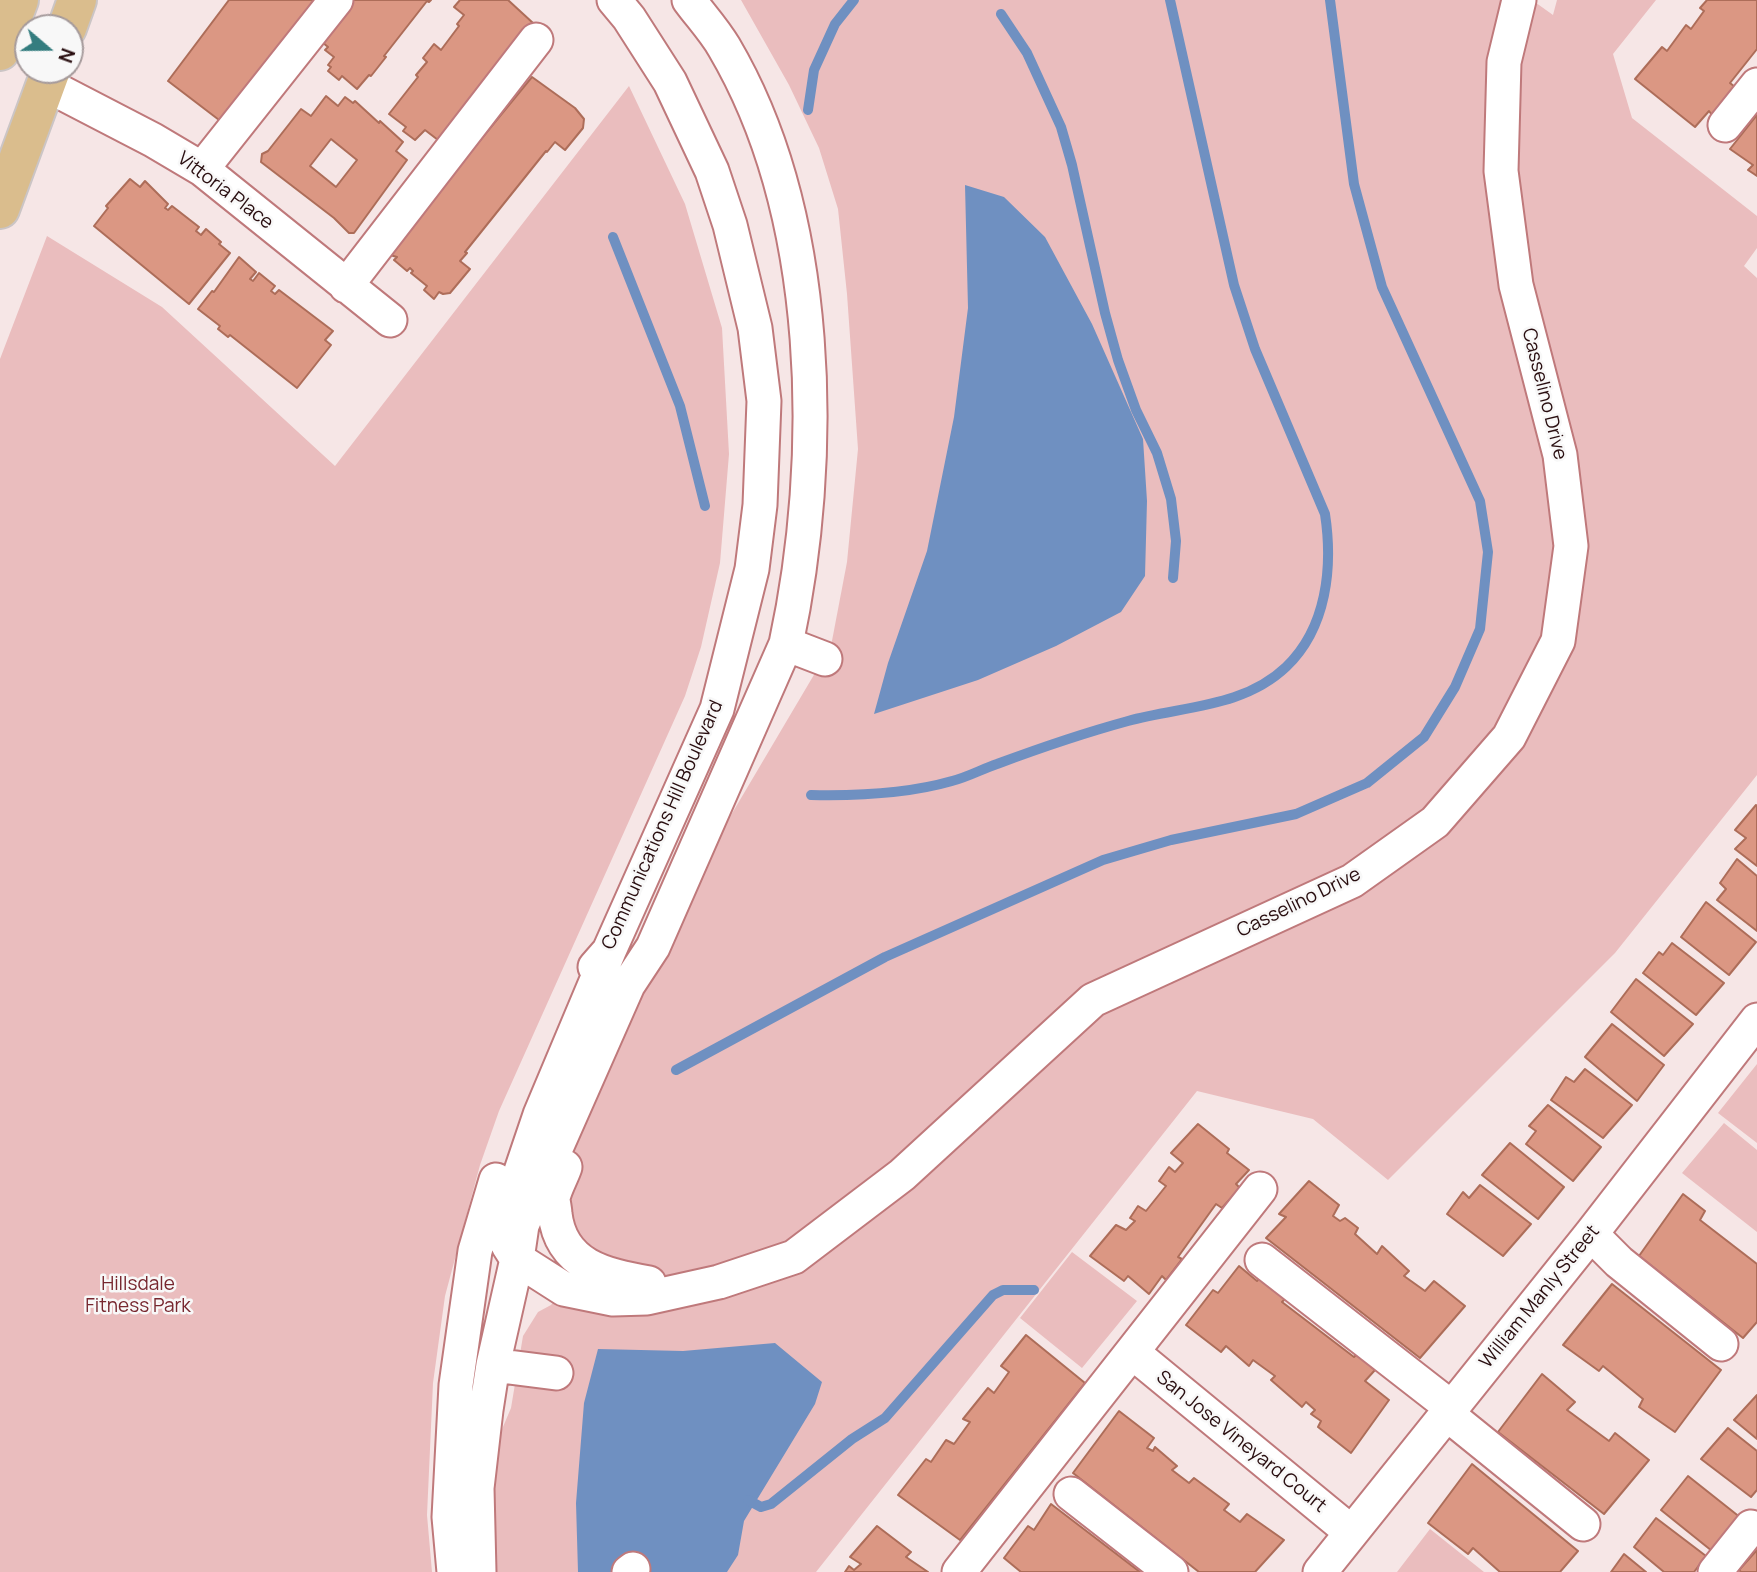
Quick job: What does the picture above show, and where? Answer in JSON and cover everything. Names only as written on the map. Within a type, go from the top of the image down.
[{"type":"main road","points":[[0,51],[19,0]]},
{"type":"main road","points":[[0,209],[45,84]]},
{"type":"street","points":[[202,169],[336,0]]},
{"type":"street","name":"Communications Hill Boulevard","points":[[454,1572],[449,1517],[456,1385],[475,1251],[499,1171],[525,1107],[580,985],[608,951],[717,709],[752,569],[760,505],[764,401],[755,328],[730,225],[712,171],[670,82],[629,18],[614,0]]},
{"type":"street","name":"Communications Hill Boulevard","points":[[479,1572],[477,1488],[493,1365],[522,1225],[628,985],[653,947],[786,645],[802,554],[810,468],[808,368],[791,217],[770,149],[723,46],[689,0]]},
{"type":"street","name":"Casselino Drive","points":[[517,1259],[564,1289],[613,1298],[647,1298],[719,1282],[794,1257],[902,1175],[1093,1000],[1352,881],[1435,822],[1509,737],[1558,641],[1571,546],[1560,455],[1516,285],[1501,172],[1504,62],[1519,0]]},
{"type":"street","points":[[346,286],[536,40]]},
{"type":"street","name":"Vittoria Place","points":[[59,84],[202,169],[390,320]]},
{"type":"street","points":[[1725,125],[1757,85]]},
{"type":"street","points":[[786,645],[825,659]]},
{"type":"street","points":[[653,947],[639,1000],[577,1136],[553,1198],[556,1227],[565,1247],[579,1259],[614,1276],[685,1289]]},
{"type":"street","points":[[517,1259],[508,1245],[507,1222],[511,1201],[540,1115],[608,951]]},
{"type":"street","name":"William Manly Street","points":[[1320,1572],[1591,1234],[1757,1020]]},
{"type":"street","points":[[959,1572],[1260,1189]]},
{"type":"street","points":[[1591,1234],[1619,1262],[1721,1344]]},
{"type":"street","points":[[1262,1259],[1450,1410],[1583,1524]]},
{"type":"street","name":"San Jose Vineyard Court","points":[[1132,1352],[1351,1532]]},
{"type":"street","points":[[493,1365],[556,1373]]},
{"type":"street","points":[[1071,1494],[1171,1572]]},
{"type":"street","points":[[1715,1572],[1751,1527]]},
{"type":"green space","points":[[741,0],[1532,0],[1553,15],[1557,0],[1656,0],[1613,54],[1632,118],[1757,216],[1757,248],[1744,266],[1757,278],[1757,775],[1615,953],[1388,1180],[1313,1119],[1197,1091],[816,1572],[479,1572],[477,1488],[511,1408],[523,1336],[538,1312],[551,1305],[564,1289],[597,1270],[553,1198],[653,947],[831,646],[847,562],[858,449],[838,209],[819,148],[789,85]]},
{"type":"green space","name":"Hillsdale Fitness Park","points":[[629,86],[685,204],[722,328],[729,454],[720,563],[701,647],[685,696],[499,1111],[480,1165],[445,1296],[433,1383],[427,1515],[432,1572],[0,1572],[0,359],[47,236],[162,307],[335,466]]},
{"type":"green space","points":[[1757,1064],[1757,1143],[1718,1113]]},
{"type":"green space","points":[[1724,1123],[1757,1150],[1757,1232],[1682,1173]]},
{"type":"green space","points":[[1072,1252],[1137,1301],[1082,1368],[1020,1318]]},
{"type":"green space","points":[[1430,1529],[1484,1572],[1397,1572]]},
{"type":"water","points":[[965,185],[1004,197],[1045,237],[1092,324],[1143,439],[1147,501],[1145,576],[1121,612],[1056,646],[978,680],[874,714],[888,663],[927,551],[954,417],[968,308]]},
{"type":"water","points":[[775,1343],[822,1382],[815,1404],[744,1521],[738,1555],[727,1572],[578,1572],[576,1503],[584,1403],[598,1349],[683,1351]]},
{"type":"building","points":[[229,0],[316,0],[223,123],[168,81]]},
{"type":"building","points":[[352,0],[431,0],[427,1],[371,76],[357,89],[342,76],[339,80],[328,71],[331,67],[328,65],[334,57],[325,50],[328,47],[322,42]]},
{"type":"building","points":[[460,0],[508,0],[533,23],[438,140],[425,130],[415,140],[403,131],[406,127],[389,114],[418,77],[416,75],[427,62],[423,58],[434,44],[441,50],[459,26],[457,24],[464,15],[454,7]]},
{"type":"building","points":[[1707,0],[1757,0],[1757,49],[1730,83],[1735,87],[1712,115],[1709,111],[1695,127],[1635,79],[1662,47],[1667,51],[1686,25],[1691,29],[1704,11],[1700,8]]},
{"type":"building","points":[[532,77],[575,108],[584,119],[583,128],[565,150],[555,142],[546,151],[465,252],[467,253],[460,261],[470,269],[450,293],[439,292],[434,299],[424,290],[427,286],[411,273],[413,271],[410,268],[407,271],[394,260],[397,257],[390,255]]},
{"type":"building","points":[[326,96],[338,106],[345,97],[353,103],[355,101],[403,142],[396,151],[407,160],[354,233],[349,233],[334,218],[261,162],[262,154],[268,151],[301,109],[311,116]],"holes":[[[331,139],[357,160],[336,187],[310,166]]]},
{"type":"building","points":[[1757,115],[1757,176],[1748,170],[1753,165],[1730,149]]},
{"type":"building","points":[[130,179],[140,187],[145,181],[168,204],[165,208],[168,210],[172,206],[199,227],[196,231],[201,235],[206,229],[230,253],[189,304],[94,226],[108,208],[106,206]]},
{"type":"building","points":[[239,257],[256,272],[250,279],[253,281],[259,273],[275,286],[271,291],[275,294],[279,290],[333,331],[325,340],[331,345],[297,388],[230,335],[228,337],[218,329],[220,326],[198,309]]},
{"type":"building","points":[[1756,805],[1757,866],[1735,849],[1746,838],[1735,830]]},
{"type":"building","points":[[1737,859],[1757,876],[1757,931],[1717,900],[1726,889],[1720,883]]},
{"type":"building","points":[[1706,902],[1756,942],[1729,975],[1681,937]]},
{"type":"building","points":[[1672,943],[1724,983],[1696,1015],[1643,973],[1659,952],[1663,955]]},
{"type":"building","points":[[1636,979],[1693,1024],[1664,1056],[1611,1012]]},
{"type":"building","points":[[1612,1024],[1664,1065],[1637,1101],[1585,1057]]},
{"type":"building","points":[[1585,1069],[1632,1105],[1603,1138],[1551,1100],[1566,1077],[1574,1082]]},
{"type":"building","points":[[1548,1105],[1601,1147],[1573,1181],[1526,1144],[1536,1131],[1529,1126]]},
{"type":"building","points":[[1198,1124],[1229,1149],[1227,1153],[1249,1170],[1236,1184],[1240,1188],[1222,1208],[1216,1204],[1178,1257],[1182,1259],[1166,1280],[1162,1276],[1149,1294],[1128,1276],[1124,1281],[1090,1256],[1116,1225],[1126,1230],[1135,1221],[1130,1218],[1138,1206],[1146,1211],[1166,1186],[1159,1181],[1169,1167],[1175,1172],[1183,1163],[1171,1153]]},
{"type":"building","points":[[1510,1143],[1564,1187],[1538,1219],[1482,1175]]},
{"type":"building","points":[[1309,1181],[1339,1205],[1333,1216],[1340,1221],[1345,1218],[1358,1228],[1355,1234],[1377,1254],[1382,1246],[1409,1271],[1404,1276],[1425,1291],[1434,1281],[1465,1306],[1420,1358],[1266,1238],[1286,1217],[1279,1214]]},
{"type":"building","points":[[1480,1185],[1531,1224],[1503,1256],[1447,1214],[1463,1192],[1469,1198]]},
{"type":"building","points":[[1683,1194],[1705,1211],[1700,1220],[1757,1264],[1757,1322],[1743,1338],[1639,1256]]},
{"type":"building","points":[[1239,1266],[1257,1281],[1261,1277],[1286,1298],[1282,1302],[1354,1357],[1357,1354],[1375,1370],[1365,1381],[1389,1400],[1351,1453],[1318,1427],[1321,1421],[1311,1414],[1315,1410],[1306,1402],[1302,1407],[1271,1380],[1275,1376],[1253,1360],[1249,1366],[1226,1346],[1221,1352],[1186,1325],[1213,1290],[1218,1293]]},
{"type":"building","points":[[1612,1284],[1721,1370],[1675,1432],[1639,1407],[1643,1399],[1603,1366],[1599,1371],[1563,1345]]},
{"type":"building","points":[[1026,1335],[1085,1383],[960,1540],[898,1495],[926,1459],[931,1462],[946,1440],[954,1444],[970,1422],[963,1419],[988,1388],[994,1393],[1009,1372],[1001,1366]]},
{"type":"building","points":[[1542,1374],[1575,1402],[1567,1410],[1609,1441],[1615,1433],[1649,1460],[1604,1514],[1498,1432]]},
{"type":"building","points":[[1757,1395],[1757,1439],[1734,1420]]},
{"type":"building","points":[[1119,1411],[1154,1438],[1147,1448],[1153,1451],[1155,1447],[1177,1466],[1172,1470],[1189,1483],[1194,1478],[1229,1504],[1224,1510],[1240,1522],[1247,1514],[1284,1540],[1255,1572],[1199,1572],[1073,1473]]},
{"type":"building","points":[[1728,1428],[1757,1451],[1757,1490],[1751,1497],[1701,1459]]},
{"type":"building","points":[[1472,1464],[1578,1551],[1560,1572],[1500,1572],[1473,1548],[1468,1554],[1428,1523]]},
{"type":"building","points":[[1688,1476],[1741,1518],[1712,1551],[1661,1510]]},
{"type":"building","points":[[1051,1504],[1140,1572],[1021,1572],[1004,1558],[1028,1526],[1034,1530]]},
{"type":"building","points":[[1656,1518],[1706,1556],[1694,1572],[1664,1572],[1634,1547]]},
{"type":"building","points":[[877,1526],[911,1552],[906,1557],[928,1572],[845,1572],[849,1566],[854,1570],[861,1564],[850,1557]]},
{"type":"building","points":[[1757,1550],[1757,1572],[1741,1572],[1739,1570]]},
{"type":"building","points":[[1624,1554],[1646,1572],[1611,1572]]},
{"type":"waterway","points":[[808,110],[814,70],[835,24],[854,0]]},
{"type":"waterway","points":[[811,795],[918,789],[958,779],[1029,752],[1112,726],[1231,698],[1251,691],[1286,667],[1311,634],[1324,596],[1327,575],[1325,514],[1255,349],[1234,285],[1170,0]]},
{"type":"waterway","points":[[676,1070],[885,957],[1103,860],[1171,840],[1296,814],[1367,783],[1424,737],[1455,687],[1480,629],[1488,552],[1480,501],[1382,287],[1354,184],[1330,0]]},
{"type":"waterway","points":[[1001,14],[1027,53],[1061,127],[1118,360],[1136,410],[1157,453],[1171,499],[1176,541],[1173,578]]},
{"type":"waterway","points":[[613,237],[680,406],[705,506]]},
{"type":"waterway","points":[[748,1500],[761,1507],[771,1504],[852,1439],[885,1418],[993,1295],[1003,1290],[1034,1290]]}]
